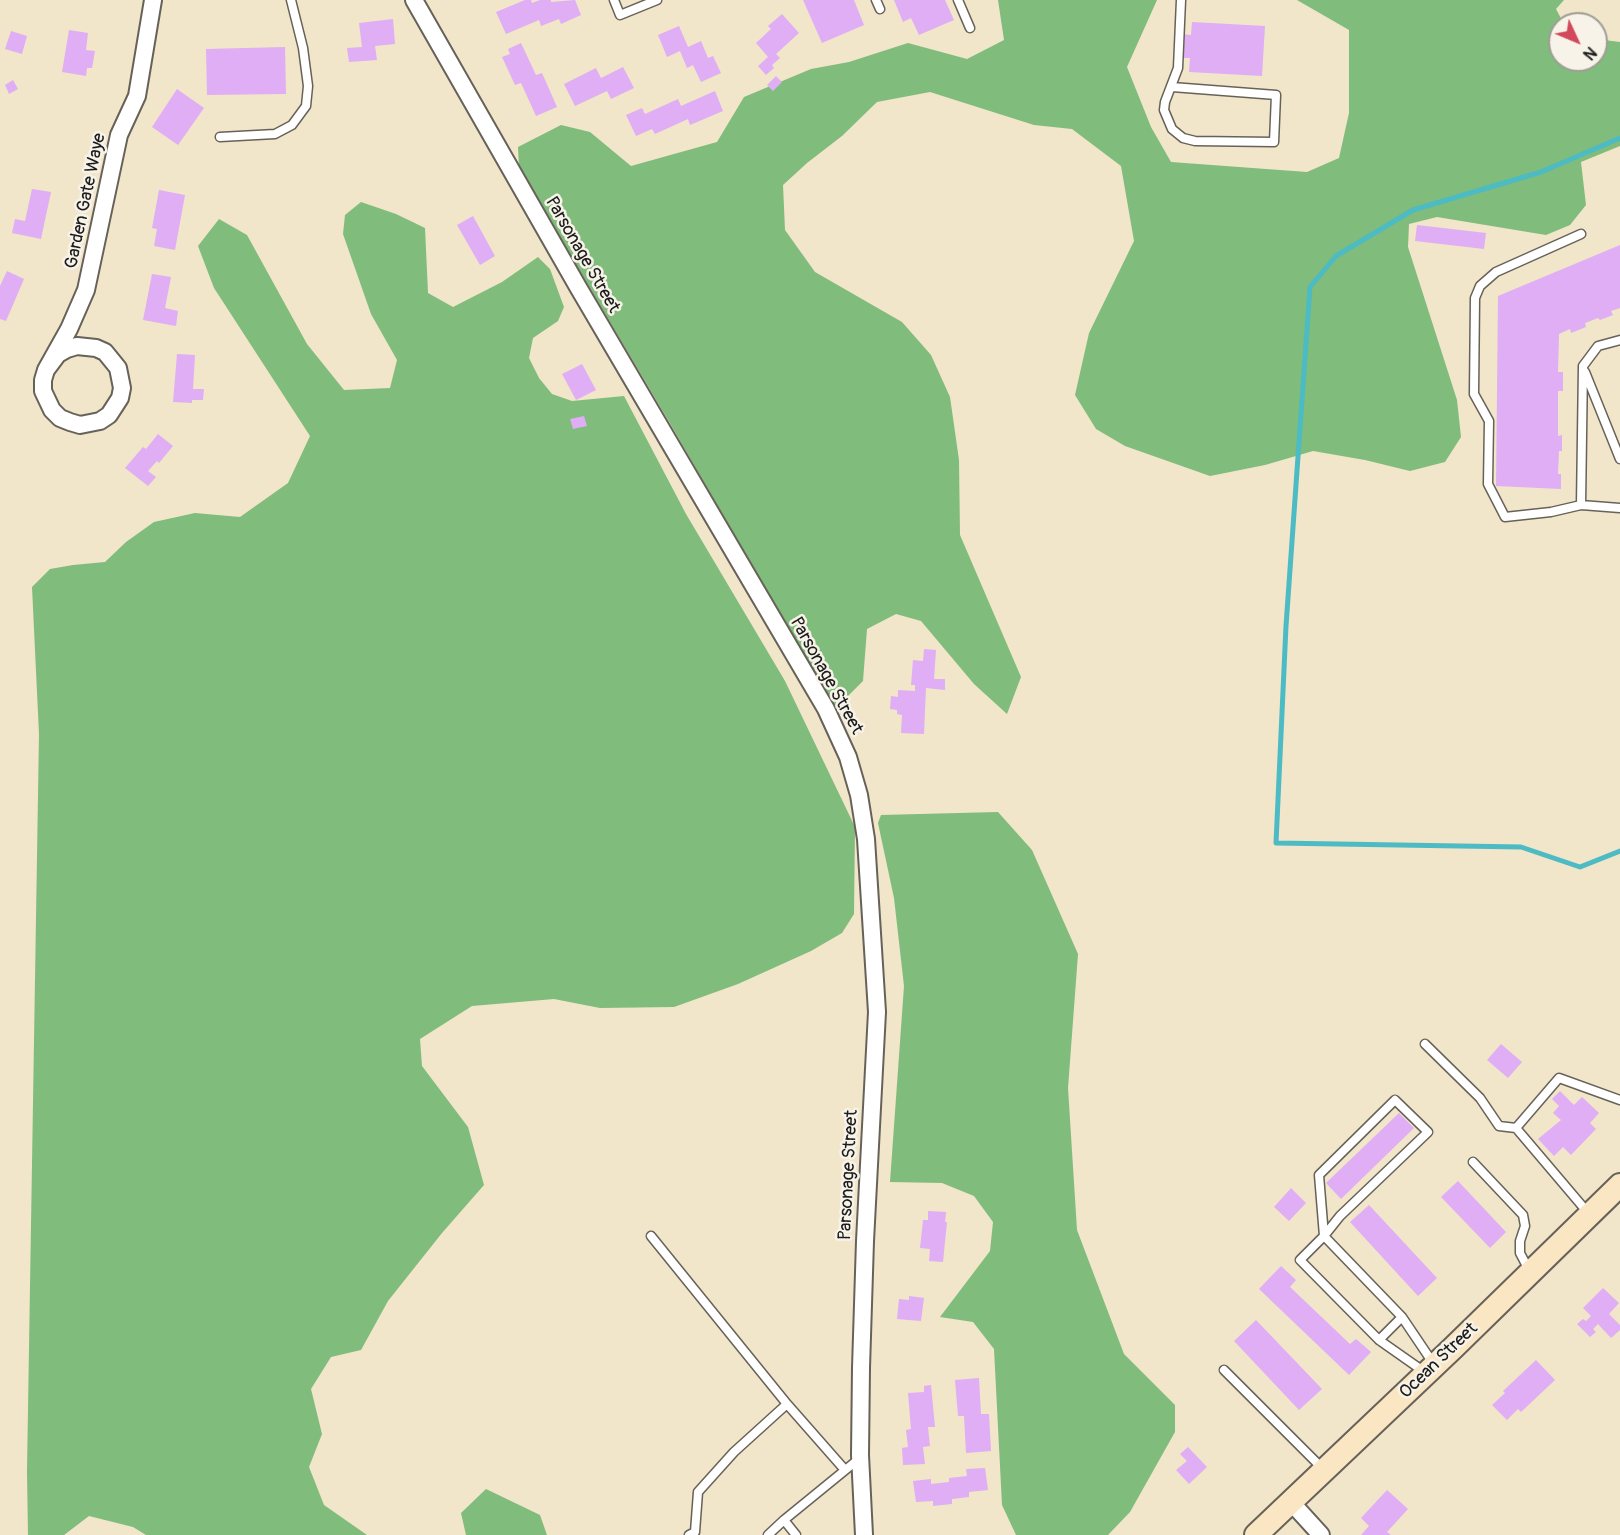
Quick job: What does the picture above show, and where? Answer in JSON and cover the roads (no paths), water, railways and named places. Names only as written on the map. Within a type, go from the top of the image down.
[{"type":"main road","name":"Ocean Street","points":[[1256,1535],[1620,1185]]},
{"type":"street","name":"Garden Gate Waye","points":[[46,370],[69,329],[86,290],[119,135],[137,96],[153,0]]},
{"type":"street","name":"Parsonage Street","points":[[414,0],[601,327],[826,709],[848,757],[859,795],[866,839],[877,1012],[865,1241],[860,1458],[864,1535]]},
{"type":"street","points":[[87,346],[96,348],[105,352],[118,368],[122,388],[120,398],[109,415],[100,421],[80,425],[69,422],[60,418],[46,401],[44,391],[46,370],[58,354],[67,349],[87,346]]},
{"type":"street","points":[[1291,1502],[1320,1535]]},
{"type":"lane","points":[[220,137],[275,134],[292,125],[306,106],[308,86],[303,48],[291,0]]},
{"type":"lane","points":[[614,0],[620,15],[657,0]]},
{"type":"lane","points":[[876,0],[880,9]]},
{"type":"lane","points":[[958,0],[970,28]]},
{"type":"lane","points":[[1172,87],[1276,95],[1274,142],[1195,141],[1183,138],[1172,129],[1164,110],[1178,68],[1181,0]]},
{"type":"lane","points":[[1581,234],[1496,272],[1480,286],[1475,298],[1474,394],[1489,420],[1488,484],[1504,517],[1551,512],[1581,505],[1620,508]]},
{"type":"lane","points":[[1581,505],[1583,366],[1598,346],[1620,340]]},
{"type":"lane","points":[[1583,366],[1620,459]]},
{"type":"lane","points":[[1425,1044],[1480,1098],[1499,1126],[1516,1128],[1590,1215]]},
{"type":"lane","points":[[1516,1128],[1559,1078],[1620,1100]]},
{"type":"lane","points":[[1431,1369],[1379,1340],[1300,1260],[1324,1236],[1340,1216],[1428,1132],[1395,1100],[1319,1175],[1324,1236],[1402,1317],[1431,1369]]},
{"type":"lane","points":[[1473,1162],[1523,1215],[1525,1226],[1520,1240],[1520,1253],[1530,1272]]},
{"type":"lane","points":[[651,1236],[787,1404],[845,1470]]},
{"type":"lane","points":[[1379,1340],[1402,1317]]},
{"type":"lane","points":[[1224,1370],[1324,1470]]},
{"type":"lane","points":[[689,1535],[695,1532],[698,1492],[734,1452],[787,1404]]},
{"type":"lane","points":[[768,1535],[860,1458]]},
{"type":"lane","points":[[784,1520],[796,1535]]},
{"type":"waterway","points":[[1620,138],[1541,172],[1413,210],[1336,256],[1310,287],[1286,626],[1276,843],[1521,847],[1580,867],[1620,851]]}]
